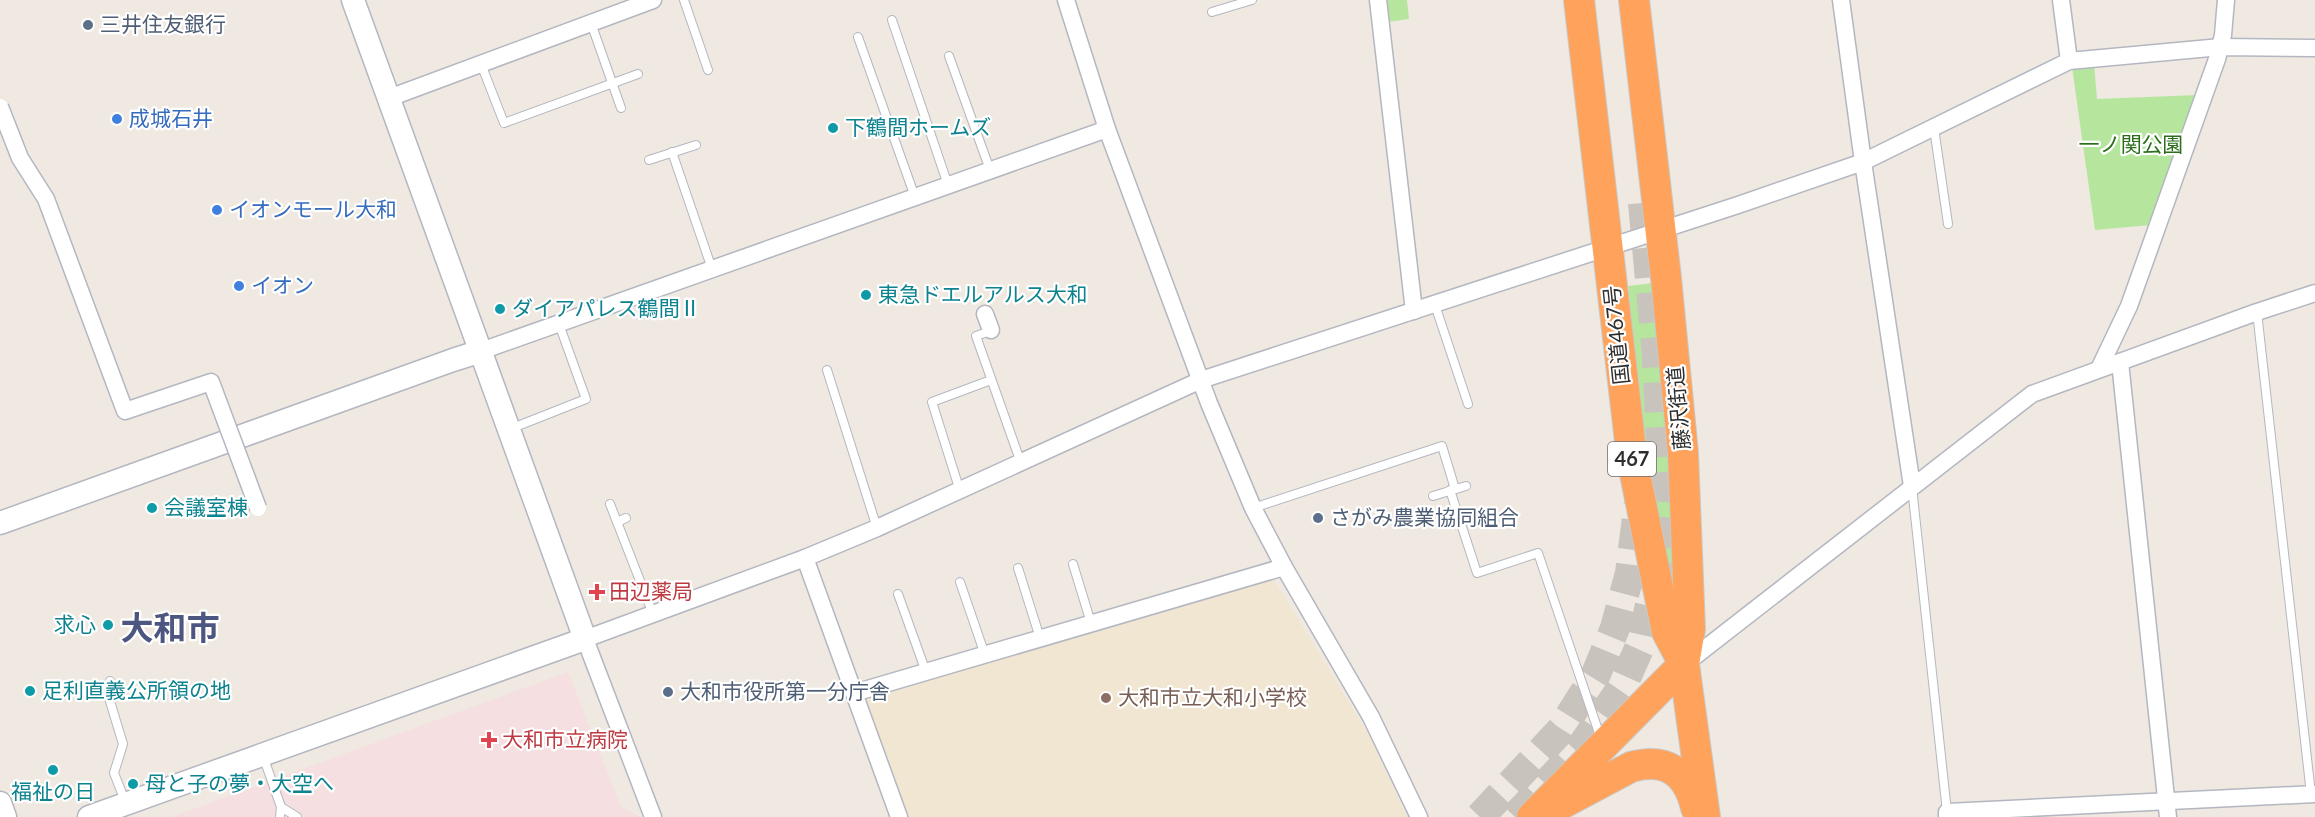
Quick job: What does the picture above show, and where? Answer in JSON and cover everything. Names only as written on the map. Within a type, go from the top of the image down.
[{"type":"highway","name":"国道467号","points":[[1579,0],[1632,459],[1667,632],[1684,664]]},
{"type":"highway","name":"藤沢街道","points":[[1634,0],[1683,453],[1690,629],[1684,664],[1705,817]]},
{"type":"highway","points":[[1532,817],[1684,664]]},
{"type":"highway","points":[[1537,817],[1645,763],[1662,765],[1676,771],[1686,783],[1698,817]]},
{"type":"street","points":[[353,0],[585,639],[651,812],[663,817]]},
{"type":"street","points":[[389,98],[653,0]]},
{"type":"street","points":[[1066,0],[1107,129],[1201,380],[1253,508],[1284,567],[1371,717],[1419,817]]},
{"type":"street","points":[[1378,0],[1414,311]]},
{"type":"street","points":[[1841,0],[1912,486]]},
{"type":"street","points":[[2061,0],[2069,61]]},
{"type":"street","points":[[2099,369],[2129,306],[2221,47],[2226,0]]},
{"type":"street","points":[[89,817],[263,756],[805,558],[878,528],[1201,380],[1863,162],[2069,61],[2221,47],[2315,48]]},
{"type":"street","points":[[0,107],[20,158],[46,199],[125,411],[211,382],[258,508]]},
{"type":"street","points":[[0,523],[1107,129]]},
{"type":"street","points":[[1684,664],[2032,394],[2315,293]]},
{"type":"street","points":[[985,314],[995,329]]},
{"type":"street","points":[[2120,362],[2167,809]]},
{"type":"street","points":[[805,558],[899,817]]},
{"type":"street","points":[[854,693],[1284,567]]},
{"type":"street","points":[[1947,814],[2167,809],[2313,794]]},
{"type":"street","points":[[0,803],[5,817]]},
{"type":"lane","points":[[684,0],[708,70]]},
{"type":"lane","points":[[1212,12],[1249,0]]},
{"type":"lane","points":[[892,20],[948,185]]},
{"type":"lane","points":[[591,23],[621,108]]},
{"type":"lane","points":[[858,38],[915,197]]},
{"type":"lane","points":[[949,57],[990,170]]},
{"type":"lane","points":[[481,64],[504,123],[638,74]]},
{"type":"lane","points":[[1934,128],[1948,224]]},
{"type":"lane","points":[[649,160],[696,145]]},
{"type":"lane","points":[[672,152],[712,269]]},
{"type":"lane","points":[[1435,304],[1468,404]]},
{"type":"lane","points":[[2257,312],[2313,794]]},
{"type":"lane","points":[[510,429],[586,399],[559,324]]},
{"type":"lane","points":[[995,329],[976,336],[1021,463]]},
{"type":"lane","points":[[827,370],[878,528]]},
{"type":"lane","points":[[960,491],[932,402],[991,380]]},
{"type":"lane","points":[[1253,508],[1442,446],[1477,573],[1538,553],[1604,746]]},
{"type":"lane","points":[[1433,496],[1466,486]]},
{"type":"lane","points":[[1912,486],[1947,814]]},
{"type":"lane","points":[[610,504],[653,614]]},
{"type":"lane","points":[[617,522],[626,518]]},
{"type":"lane","points":[[1073,564],[1091,623]]},
{"type":"lane","points":[[1018,568],[1040,638]]},
{"type":"lane","points":[[960,582],[985,655]]},
{"type":"lane","points":[[898,594],[927,672]]},
{"type":"lane","points":[[110,681],[110,698],[123,744],[114,773],[126,804]]},
{"type":"lane","points":[[263,756],[281,807],[280,817]]},
{"type":"lane","points":[[281,807],[297,817]]},
{"type":"shaded area","name":"大和市立大和小学校","points":[[1272,577],[1367,732],[1407,817],[906,817],[863,702],[866,695]]},
{"type":"shaded area","name":"大和市立病院","points":[[568,672],[621,807],[640,817],[172,817]]},
{"type":"green space","points":[[1385,0],[1407,0],[1409,19],[1387,22]]},
{"type":"green space","name":"一ノ関公園","points":[[2094,64],[2097,99],[2198,95],[2151,225],[2095,230],[2072,67]]},
{"type":"green space","points":[[1662,282],[1681,628],[1645,471],[1628,286]]},
{"type":"tunnel","points":[[1515,817],[1581,747],[1621,689],[1642,642],[1655,582],[1664,496],[1657,356],[1643,203]]},
{"type":"tunnel","points":[[1480,817],[1561,730],[1596,674],[1615,628],[1630,573],[1639,502]]},
{"type":"place","name":"三井住友銀行","points":[[88,25]]},
{"type":"place","name":"成城石井","points":[[117,119]]},
{"type":"place","name":"下鶴間ホームズ","points":[[833,128]]},
{"type":"place","name":"イオンモール大和","points":[[217,210]]},
{"type":"place","name":"イオン","points":[[239,286]]},
{"type":"place","name":"東急ドエルアルス大和","points":[[866,295]]},
{"type":"place","name":"ダイアパレス鶴間Ⅱ","points":[[500,309]]},
{"type":"place","name":"会議室棟","points":[[152,508]]},
{"type":"place","name":"さがみ農業協同組合","points":[[1318,518]]},
{"type":"place","name":"田辺薬局","points":[[597,592]]},
{"type":"place","name":"求心","points":[[108,625]]},
{"type":"place","name":"足利直義公所領の地","points":[[30,691]]},
{"type":"place","name":"大和市役所第一分庁舎","points":[[668,692]]},
{"type":"place","name":"大和市立大和小学校","points":[[1106,698]]},
{"type":"place","name":"大和市立病院","points":[[489,740]]},
{"type":"place","name":"福祉の日","points":[[53,770]]},
{"type":"place","name":"母と子の夢・大空へ","points":[[133,784]]},
{"type":"district","name":"大和市","points":[[170,628]]}]
